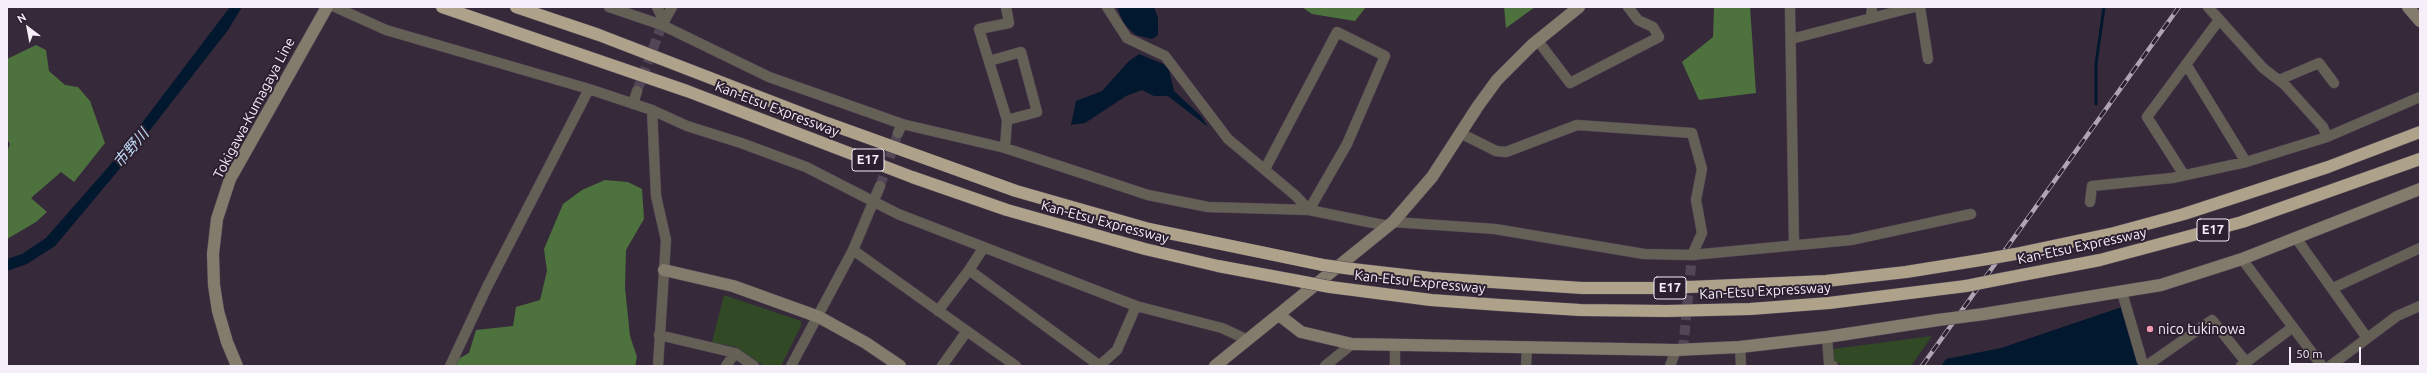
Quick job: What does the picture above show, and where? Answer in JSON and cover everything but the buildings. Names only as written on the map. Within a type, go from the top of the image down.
[{"type":"highway","name":"Kan-Etsu Expressway","points":[[442,7],[687,91],[912,177],[1007,210],[1145,249],[1218,266],[1330,287],[1431,300],[1580,310],[1666,311],[1750,309],[1828,304],[1966,286],[2100,260],[2242,222],[2420,159]]},
{"type":"highway","name":"Kan-Etsu Expressway","points":[[516,7],[599,35],[827,123],[1016,191],[1149,229],[1323,265],[1431,278],[1575,288],[1666,288],[1826,281],[1906,272],[2015,254],[2114,233],[2184,214],[2328,167],[2420,132]]},
{"type":"street","name":"Tokigawa-Kumagaya Line","points":[[237,366],[223,330],[214,285],[213,254],[217,219],[230,179],[327,7]]},
{"type":"street","points":[[335,7],[386,30],[589,89],[652,110],[687,126],[741,143],[806,167],[898,214],[1136,306],[1222,328],[1248,340]]},
{"type":"street","points":[[609,7],[663,23],[769,76],[900,129],[1004,148],[1148,196],[1208,207],[1309,210],[1390,224],[1495,229],[1644,254],[1692,255],[1794,244],[1851,240],[1971,214]]},
{"type":"street","points":[[657,7],[663,23]]},
{"type":"street","points":[[663,23],[672,7]]},
{"type":"street","points":[[1004,148],[1008,120],[980,29],[1009,23],[1006,7]]},
{"type":"street","points":[[1107,7],[1127,38],[1165,56],[1228,139],[1296,196],[1309,210]]},
{"type":"street","points":[[1215,366],[1390,224],[1432,177],[1460,133],[1497,80],[1538,40],[1579,7]]},
{"type":"street","points":[[1538,40],[1570,83],[1659,37],[1653,27],[1638,20],[1628,7]]},
{"type":"street","points":[[1790,7],[1794,244]]},
{"type":"street","points":[[1871,18],[1872,7]]},
{"type":"street","points":[[1791,39],[1914,7]]},
{"type":"street","points":[[1920,7],[1928,59]]},
{"type":"street","points":[[2208,7],[2263,68],[2279,80],[2323,127],[2327,136]]},
{"type":"street","points":[[2408,7],[2420,21]]},
{"type":"street","points":[[2184,175],[2147,117],[2219,20]]},
{"type":"street","points":[[1265,170],[1337,32],[1385,56],[1347,144],[1309,210]]},
{"type":"street","points":[[989,61],[1021,52],[1037,112],[1008,120]]},
{"type":"street","points":[[2279,80],[2319,63],[2334,83]]},
{"type":"street","points":[[2186,64],[2246,162]]},
{"type":"street","points":[[450,366],[487,287],[589,89]]},
{"type":"street","points":[[633,104],[637,91]]},
{"type":"street","points":[[2090,202],[2092,186],[2184,175],[2246,162],[2327,136],[2420,97]]},
{"type":"street","points":[[652,110],[656,196],[666,240],[658,366]]},
{"type":"street","points":[[1460,133],[1496,151],[1506,152],[1577,125],[1692,133],[1702,169],[1696,200],[1702,233],[1692,255]]},
{"type":"street","points":[[791,366],[819,317],[853,250],[875,202],[880,186]]},
{"type":"street","points":[[1279,315],[1301,332],[1352,344],[1676,350],[1740,347],[1827,337],[1984,314],[2161,285],[2242,259],[2420,188]]},
{"type":"street","points":[[2296,238],[2368,338]]},
{"type":"street","points":[[938,310],[969,270],[984,247]]},
{"type":"street","points":[[2333,288],[2420,248]]},
{"type":"street","points":[[853,250],[1016,366]]},
{"type":"street","points":[[2242,259],[2322,366]]},
{"type":"street","points":[[664,270],[733,286],[819,317],[866,343],[900,366]]},
{"type":"street","points":[[969,270],[1100,366],[1117,350],[1136,306]]},
{"type":"street","points":[[2122,292],[2142,361],[2146,366],[2212,320],[2243,364],[2293,327]]},
{"type":"street","points":[[2330,366],[2397,316],[2420,306]]},
{"type":"street","points":[[942,366],[967,331]]},
{"type":"street","points":[[659,334],[735,353],[754,366]]},
{"type":"street","points":[[1827,337],[1829,364],[1833,366]]},
{"type":"street","points":[[1324,366],[1352,344]]},
{"type":"street","points":[[1395,345],[1395,366]]},
{"type":"street","points":[[1526,366],[1527,347]]},
{"type":"street","points":[[1740,347],[1741,366]]},
{"type":"street","points":[[1670,366],[1676,350]]},
{"type":"street","points":[[726,366],[735,353]]},
{"type":"green space","points":[[1302,7],[1366,7],[1355,21],[1312,14]]},
{"type":"green space","points":[[1504,7],[1535,7],[1506,28]]},
{"type":"green space","points":[[1714,7],[1750,7],[1756,93],[1699,100],[1682,62],[1713,37]]},
{"type":"green space","points":[[36,45],[46,50],[49,71],[65,85],[78,87],[90,101],[105,143],[74,182],[61,172],[31,198],[47,212],[36,222],[7,239],[7,152],[10,144],[7,139],[7,59]]},
{"type":"green space","points":[[605,180],[628,182],[642,189],[644,219],[626,250],[625,288],[630,336],[637,357],[635,366],[445,366],[469,353],[476,330],[513,326],[516,307],[540,300],[547,271],[544,249],[563,204],[582,190]]},
{"type":"green space","points":[[724,295],[801,321],[801,326],[781,366],[764,366],[736,347],[712,342]]},
{"type":"green space","points":[[1932,336],[1911,366],[1844,366],[1834,361],[1833,349]]},
{"type":"water","name":"市野川","points":[[230,7],[242,7],[228,30],[122,166],[55,246],[27,264],[7,271],[7,259],[22,254],[46,238],[110,165]]},
{"type":"water","points":[[1117,7],[1154,7],[1158,18],[1158,35],[1152,39],[1136,35],[1124,24]]},
{"type":"water","points":[[1139,54],[1168,66],[1174,91],[1201,116],[1208,127],[1168,96],[1154,96],[1142,90],[1126,96],[1085,123],[1071,125],[1076,101],[1102,91],[1129,61]]},
{"type":"water","points":[[2125,306],[2145,366],[1941,366],[1946,359],[2001,348]]},
{"type":"waterway","points":[[2096,104],[2096,64],[2104,7]]},
{"type":"tunnel","points":[[637,91],[662,25]]},
{"type":"tunnel","points":[[880,186],[898,133]]},
{"type":"tunnel","points":[[1683,350],[1692,255]]},
{"type":"railway","points":[[1922,366],[2179,7]]},
{"type":"place","name":"nico tukinowa","points":[[2150,329]]}]
